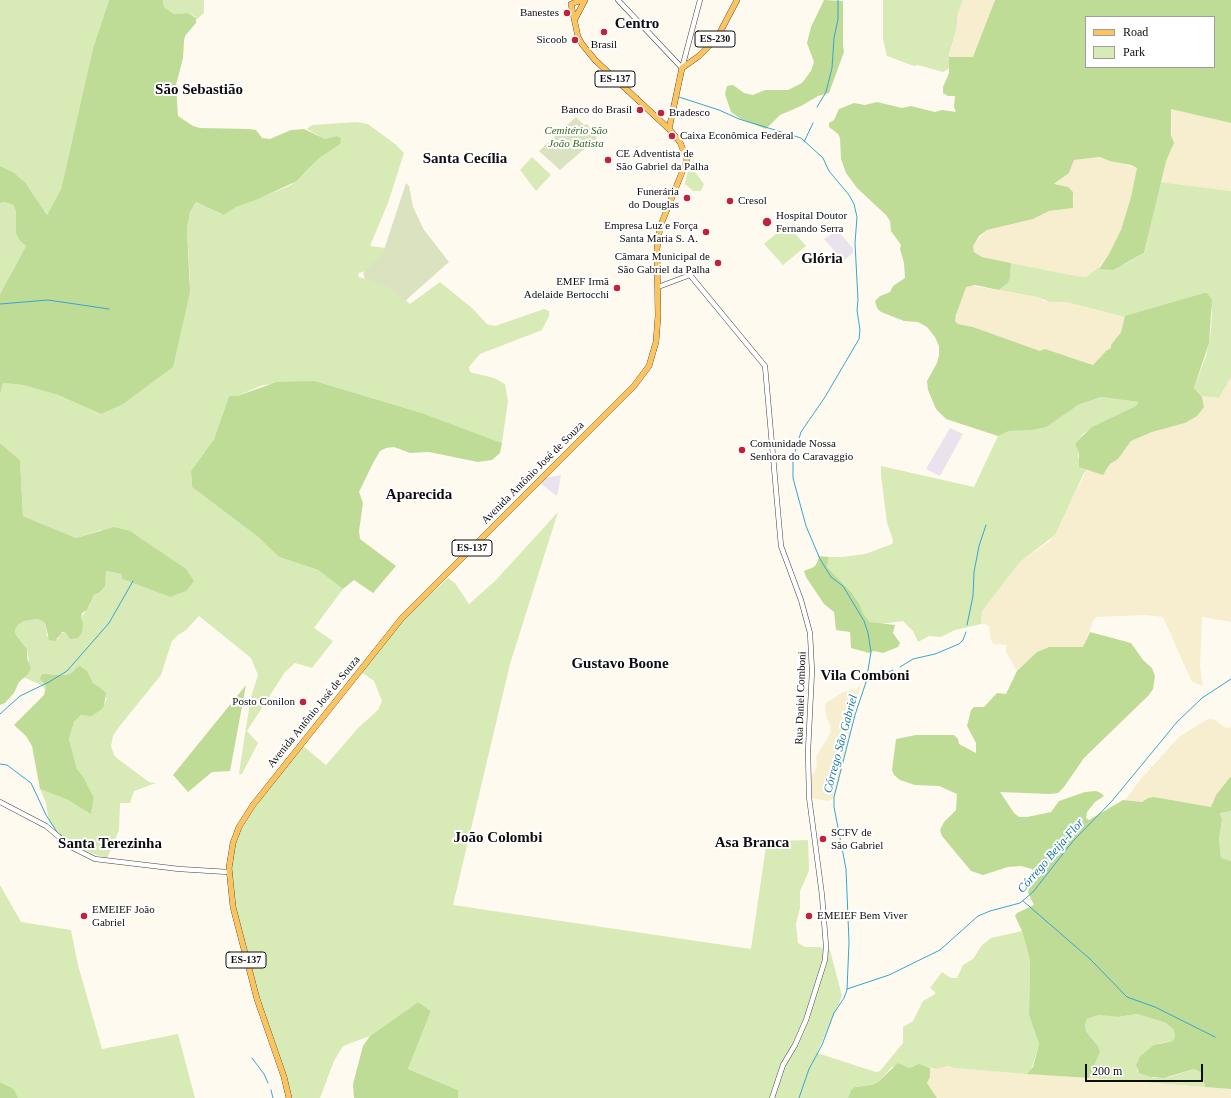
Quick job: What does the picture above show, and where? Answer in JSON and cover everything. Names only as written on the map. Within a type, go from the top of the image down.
[{"type":"main road","name":"ES-137","points":[[582,0],[570,2],[582,44],[595,60],[670,129]]},
{"type":"main road","points":[[575,19],[585,0]]},
{"type":"main road","name":"ES-230","points":[[681,71],[717,38],[737,0]]},
{"type":"main road","points":[[670,129],[681,71]]},
{"type":"main road","name":"Avenida Antônio José de Souza","points":[[228,872],[233,843],[244,820],[281,769],[402,618],[567,455],[645,373],[652,359],[656,342],[658,287],[656,266],[660,227],[687,160],[680,142],[670,129]]},
{"type":"main road","name":"ES-137","points":[[228,872],[233,907],[253,984],[289,1098]]},
{"type":"street","points":[[618,0],[681,71]]},
{"type":"street","points":[[681,71],[700,0]]},
{"type":"street","name":"Rua Daniel Comboni","points":[[658,287],[690,276],[763,362],[766,370],[768,408],[781,546],[801,600],[810,632],[812,646],[808,797],[825,935],[825,960],[809,1013],[795,1045],[783,1065],[772,1098]]},
{"type":"street","points":[[0,802],[46,826],[71,847],[95,859],[179,869],[228,872]]},
{"type":"shaded area","points":[[963,0],[995,0],[973,57],[949,57],[956,31],[958,13]]},
{"type":"shaded area","points":[[1171,109],[1231,123],[1231,191],[1160,182],[1167,155],[1172,149]]},
{"type":"shaded area","points":[[1101,157],[1137,168],[1131,197],[1121,230],[1109,254],[1099,267],[1086,277],[982,257],[974,252],[973,246],[975,242],[987,230],[1033,219],[1049,211],[1073,208],[1074,197],[1054,185],[1069,173],[1074,160]]},
{"type":"shaded area","points":[[837,230],[853,248],[853,253],[843,261],[824,239]]},
{"type":"shaded area","points":[[969,285],[1037,297],[1044,301],[1066,302],[1125,317],[1121,332],[1111,345],[1111,348],[1106,351],[1093,365],[1071,357],[1040,351],[973,327],[958,324],[955,321],[963,290]]},
{"type":"shaded area","points":[[1231,377],[1231,622],[1202,617],[1200,667],[1203,686],[1192,682],[1163,617],[1144,615],[1097,617],[1094,619],[1083,648],[1049,647],[1037,652],[1017,671],[1006,652],[1006,645],[994,644],[991,640],[989,626],[981,624],[982,611],[1020,562],[1050,541],[1087,470],[1106,472],[1110,464],[1118,459],[1131,441],[1152,432],[1185,423],[1201,396],[1219,398]]},
{"type":"shaded area","points":[[950,428],[963,434],[940,476],[926,469]]},
{"type":"shaded area","points":[[561,475],[557,496],[541,484],[545,478]]},
{"type":"shaded area","points":[[860,684],[835,798],[828,801],[810,798],[809,776],[814,773],[817,766],[816,757],[831,732],[826,716],[826,703],[843,692],[857,689]]},
{"type":"shaded area","points":[[1206,720],[1215,720],[1226,728],[1231,727],[1231,776],[1216,795],[1211,807],[1154,797],[1148,798],[1142,802],[1125,800],[1140,780],[1179,737]]},
{"type":"shaded area","points":[[948,1066],[954,1068],[1231,1089],[1231,1098],[937,1098],[927,1083],[930,1077],[930,1068],[936,1069]]},
{"type":"green space","points":[[0,0],[109,0],[93,48],[61,189],[47,215],[25,182],[13,172],[0,166]]},
{"type":"green space","points":[[109,0],[163,0],[164,7],[174,14],[188,13],[196,18],[196,23],[185,36],[183,58],[176,85],[178,116],[193,126],[200,128],[256,130],[262,138],[270,139],[291,130],[304,129],[325,139],[336,136],[341,138],[340,144],[319,158],[297,181],[258,199],[236,207],[224,215],[196,202],[190,212],[187,228],[190,292],[173,367],[123,404],[101,414],[58,395],[23,385],[3,383],[0,395],[0,294],[26,246],[20,241],[16,234],[16,211],[13,205],[5,202],[0,203],[0,166],[13,172],[25,182],[47,215],[61,189],[93,48]]},
{"type":"green space","points":[[163,0],[204,0],[204,13],[196,20],[196,17],[188,13],[174,14],[164,7]]},
{"type":"green space","points":[[824,0],[843,1],[844,52],[829,93],[818,96],[801,106],[780,115],[766,129],[741,119],[731,112],[725,94],[727,86],[733,85],[744,93],[753,95],[765,90],[788,90],[802,83],[811,71],[814,62],[807,43],[811,27]]},
{"type":"green space","points":[[883,0],[963,0],[958,13],[956,31],[949,55],[949,68],[947,70],[943,72],[918,65],[914,66],[887,56],[883,39]]},
{"type":"green space","points":[[995,0],[1231,0],[1231,123],[1171,109],[1171,135],[1174,143],[1166,161],[1144,253],[1113,270],[1099,269],[1109,254],[1121,230],[1131,197],[1137,168],[1100,157],[1074,160],[1069,173],[1054,184],[1068,187],[1073,192],[1073,208],[1049,211],[1033,219],[987,230],[979,236],[973,246],[974,252],[982,257],[1011,263],[1010,278],[1008,283],[999,290],[975,285],[966,287],[956,315],[955,321],[958,324],[973,327],[1040,351],[1045,349],[1093,365],[1106,351],[1111,348],[1111,345],[1121,332],[1125,316],[1204,293],[1207,293],[1212,300],[1209,343],[1194,388],[1202,397],[1204,407],[1197,416],[1185,423],[1152,432],[1131,441],[1118,459],[1110,464],[1103,475],[1079,467],[1079,452],[1075,445],[1077,441],[1092,427],[1136,406],[1139,402],[1101,397],[1078,405],[1046,427],[1032,430],[1009,431],[998,436],[946,419],[936,409],[928,390],[927,381],[937,363],[939,355],[939,346],[935,337],[927,327],[918,322],[904,321],[881,312],[877,308],[875,301],[880,296],[890,292],[893,286],[905,278],[904,263],[900,249],[901,245],[891,231],[890,221],[886,215],[857,188],[846,173],[841,159],[840,138],[838,134],[829,127],[829,123],[834,120],[839,109],[854,103],[865,105],[877,102],[902,108],[911,106],[935,112],[942,110],[956,112],[954,107],[955,96],[948,96],[943,93],[943,87],[949,73],[949,57],[973,57]]},
{"type":"green space","name":"Cemitério São João Batista","points":[[576,117],[584,125],[587,124],[597,138],[560,170],[539,151]]},
{"type":"green space","points":[[356,122],[368,124],[395,144],[404,153],[388,203],[370,246],[394,249],[374,268],[359,273],[359,277],[392,287],[410,304],[440,282],[472,308],[487,324],[495,326],[544,309],[549,311],[549,316],[542,330],[480,354],[469,367],[470,372],[494,378],[505,384],[508,401],[502,443],[422,413],[315,381],[263,385],[237,396],[229,396],[214,439],[191,471],[192,487],[258,537],[279,557],[318,570],[343,589],[314,628],[333,641],[312,668],[295,663],[285,672],[247,731],[258,743],[242,774],[239,774],[251,697],[258,675],[251,658],[199,616],[186,630],[172,641],[161,675],[113,736],[111,746],[114,755],[149,782],[156,783],[134,791],[130,803],[120,803],[119,830],[109,854],[107,858],[96,855],[69,844],[49,822],[46,803],[40,789],[68,800],[91,813],[94,798],[84,778],[77,769],[69,739],[74,722],[81,715],[101,710],[107,699],[98,686],[89,679],[87,671],[76,668],[72,673],[65,675],[51,674],[42,682],[46,686],[46,690],[41,685],[23,677],[28,674],[29,661],[27,649],[16,635],[15,630],[18,625],[24,621],[38,619],[45,623],[47,636],[58,639],[60,633],[66,633],[81,618],[90,605],[94,595],[100,592],[106,576],[105,571],[121,574],[122,579],[170,597],[102,530],[76,538],[23,516],[20,460],[0,443],[0,395],[3,383],[23,385],[58,395],[101,414],[190,281],[187,228],[190,212],[196,202],[224,215],[236,207],[287,187],[297,181],[310,168],[336,136],[325,139],[307,129],[312,125]]},
{"type":"green space","points":[[532,157],[551,175],[536,191],[520,170]]},
{"type":"green space","points":[[690,171],[695,172],[704,184],[701,191],[693,191],[685,184],[687,173]]},
{"type":"green space","points":[[1160,182],[1231,191],[1231,377],[1219,398],[1201,396],[1194,388],[1206,356],[1211,330],[1212,310],[1204,293],[1125,317],[1066,302],[1050,302],[1037,297],[999,290],[1008,283],[1010,278],[1011,263],[1086,277],[1099,267],[1099,269],[1125,264],[1144,253]]},
{"type":"green space","points":[[406,183],[409,186],[413,207],[424,230],[449,262],[405,301],[388,287],[365,279],[363,273],[383,253]]},
{"type":"green space","points":[[5,202],[13,205],[16,211],[16,234],[20,241],[26,246],[0,294],[0,203]]},
{"type":"green space","points":[[787,224],[806,246],[783,265],[764,244]]},
{"type":"green space","points":[[315,381],[422,413],[502,443],[500,453],[492,460],[478,462],[429,452],[410,453],[394,447],[386,448],[380,451],[359,492],[363,503],[359,531],[360,539],[396,566],[373,593],[354,580],[343,589],[318,570],[279,557],[258,537],[192,487],[191,471],[214,439],[229,396],[237,396],[277,382]]},
{"type":"green space","points":[[1101,397],[1140,402],[1136,406],[1084,433],[1077,441],[1075,445],[1079,452],[1078,457],[1087,470],[1084,473],[1055,535],[1020,562],[982,611],[981,624],[955,630],[941,637],[929,636],[918,642],[913,631],[903,621],[880,624],[870,622],[863,613],[860,605],[852,593],[827,567],[829,557],[865,554],[892,544],[893,540],[887,523],[881,466],[974,487],[998,436],[1009,431],[1034,429],[1078,405]]},
{"type":"green space","points":[[0,443],[20,460],[23,516],[76,538],[114,527],[130,531],[186,569],[194,581],[186,591],[170,597],[122,579],[121,574],[106,571],[105,586],[100,592],[94,595],[87,610],[82,613],[82,632],[78,638],[70,639],[66,633],[62,632],[55,641],[49,640],[45,623],[38,619],[24,621],[18,625],[15,630],[16,635],[27,649],[27,658],[31,668],[28,674],[19,682],[14,693],[5,703],[0,705]]},
{"type":"green space","points":[[558,512],[510,664],[453,905],[751,949],[766,846],[778,841],[808,840],[809,871],[800,891],[800,908],[796,924],[798,943],[805,947],[819,947],[830,950],[842,996],[817,1053],[876,1072],[880,1071],[903,1043],[903,1027],[913,1021],[923,1001],[935,994],[935,992],[930,988],[942,972],[951,978],[957,978],[963,965],[973,959],[982,945],[991,938],[1022,931],[1030,960],[1029,1015],[1039,1044],[1031,1071],[1027,1074],[954,1068],[948,1066],[936,1069],[924,1066],[913,1066],[909,1068],[892,1067],[878,1082],[872,1085],[855,1087],[851,1090],[848,1098],[458,1098],[458,1090],[408,1069],[431,1011],[418,1002],[370,1036],[343,1046],[334,1061],[320,1098],[287,1098],[244,945],[231,890],[230,877],[235,843],[240,831],[261,799],[302,745],[326,765],[358,728],[378,710],[382,701],[374,681],[361,672],[403,620],[448,578],[455,583],[469,604],[495,581]]},
{"type":"green space","points":[[818,556],[829,557],[827,567],[852,593],[860,605],[863,613],[870,622],[895,625],[893,633],[900,643],[898,647],[883,653],[874,651],[869,653],[851,648],[850,632],[836,630],[834,612],[824,604],[806,577],[804,571],[814,567],[817,563]]},
{"type":"green space","points":[[1090,632],[1131,643],[1143,660],[1152,668],[1155,676],[1153,689],[1149,695],[1084,758],[1064,787],[1058,793],[1000,792],[1014,813],[1019,817],[1027,817],[1051,812],[1059,801],[1085,792],[1096,791],[1104,796],[1095,802],[1087,812],[1086,818],[1089,820],[1123,800],[1142,802],[1148,798],[1154,797],[1211,807],[1216,795],[1231,776],[1231,811],[1220,813],[1222,820],[1219,839],[1221,858],[1231,861],[1231,1089],[1205,1087],[1202,1073],[1194,1069],[1164,1078],[1151,1077],[1139,1073],[1136,1065],[1140,1056],[1154,1045],[1173,1041],[1175,1035],[1173,1029],[1166,1023],[1137,1014],[1118,1017],[1099,1015],[1087,1019],[1085,1025],[1086,1031],[1098,1046],[1100,1052],[1089,1078],[1027,1074],[1033,1067],[1039,1044],[1029,1015],[1030,960],[1022,931],[1015,916],[1017,913],[1034,905],[1028,892],[1034,874],[1032,869],[1021,866],[1008,867],[983,875],[971,871],[942,836],[940,830],[944,822],[956,810],[957,794],[939,786],[915,785],[900,780],[894,775],[892,770],[896,739],[916,735],[954,735],[958,739],[959,744],[976,753],[976,743],[967,726],[971,710],[974,707],[984,707],[997,693],[1006,694],[1017,671],[1037,652],[1049,647],[1083,647]]},
{"type":"green space","points":[[80,666],[87,671],[93,683],[106,693],[104,706],[101,710],[91,716],[81,715],[74,722],[69,739],[77,769],[84,778],[94,798],[91,814],[68,800],[40,789],[32,746],[26,736],[14,725],[44,695],[46,686],[40,679],[42,674],[65,675],[72,673]]},
{"type":"green space","points":[[246,685],[230,771],[212,772],[188,792],[173,775]]},
{"type":"green space","points":[[1231,811],[1231,861],[1221,859],[1219,839],[1222,820],[1220,813]]},
{"type":"green space","points":[[0,885],[21,922],[71,930],[78,965],[102,1049],[178,1034],[195,1098],[18,1098],[14,1089],[0,1082]]},
{"type":"green space","points":[[418,1002],[431,1011],[408,1069],[458,1090],[458,1098],[354,1098],[353,1084],[363,1046],[370,1036]]},
{"type":"green space","points":[[1137,1014],[1166,1023],[1173,1029],[1175,1035],[1173,1041],[1160,1043],[1142,1054],[1137,1062],[1137,1071],[1154,1078],[1170,1077],[1194,1069],[1202,1073],[1205,1087],[1089,1078],[1100,1052],[1096,1043],[1086,1031],[1085,1025],[1087,1019],[1099,1015],[1118,1017]]},
{"type":"green space","points":[[898,1063],[909,1068],[919,1064],[930,1068],[930,1077],[927,1083],[937,1098],[848,1098],[851,1090],[855,1087],[872,1085],[878,1082]]},
{"type":"green space","points":[[0,1082],[14,1089],[18,1098],[0,1098]]},
{"type":"waterway","points":[[817,107],[826,92],[832,68],[834,38],[838,19],[838,0]]},
{"type":"waterway","name":"Córrego São Gabriel","points":[[679,97],[719,110],[739,119],[801,138],[823,158],[829,171],[849,195],[854,204],[857,217],[855,243],[858,300],[857,310],[860,330],[859,339],[825,397],[801,432],[793,458],[793,478],[806,526],[820,559],[831,577],[843,586],[864,621],[868,633],[871,652],[866,682],[855,715],[834,797],[834,807],[846,869],[849,942],[847,990],[844,998],[834,1013],[822,1045],[809,1069],[799,1098]]},
{"type":"waterway","points":[[804,142],[813,123]]},
{"type":"waterway","points":[[0,304],[48,300],[109,309]]},
{"type":"waterway","points":[[967,625],[973,596],[974,572],[979,546],[986,525]]},
{"type":"waterway","points":[[0,714],[20,696],[49,682],[67,671],[109,623],[133,581]]},
{"type":"waterway","points":[[900,667],[913,659],[935,654],[959,644],[963,640],[966,632]]},
{"type":"waterway","points":[[866,682],[893,670]]},
{"type":"waterway","name":"Córrego Beija-Flor","points":[[847,989],[889,975],[940,950],[978,916],[990,911],[1020,903],[1033,892],[1073,841],[1112,801],[1177,722],[1202,698],[1231,679]]},
{"type":"waterway","points":[[0,764],[7,765],[31,783],[46,815],[57,832],[71,844]]},
{"type":"waterway","points":[[1023,901],[1090,959],[1127,997],[1155,1007],[1215,1037]]},
{"type":"waterway","points":[[252,1058],[264,1074],[268,1083]]},
{"type":"waterway","points":[[271,1090],[273,1098]]},
{"type":"place","name":"Banestes","points":[[567,13]]},
{"type":"place","name":"Brasil","points":[[604,32]]},
{"type":"place","name":"Sicoob","points":[[575,40]]},
{"type":"place","name":"Banco do Brasil","points":[[640,110]]},
{"type":"place","name":"Bradesco","points":[[661,113]]},
{"type":"place","name":"Caixa Econômica Federal","points":[[672,136]]},
{"type":"place","name":"CE Adventista de São Gabriel da Palha","points":[[608,160]]},
{"type":"place","name":"Funerária do Douglas","points":[[687,198]]},
{"type":"place","name":"Cresol","points":[[730,201]]},
{"type":"place","name":"Hospital Doutor Fernando Serra","points":[[767,222]]},
{"type":"place","name":"Empresa Luz e Força Santa Maria S. A.","points":[[706,232]]},
{"type":"place","name":"Câmara Municipal de São Gabriel da Palha","points":[[718,263]]},
{"type":"place","name":"EMEF Irmã Adelaide Bertocchi","points":[[617,288]]},
{"type":"place","name":"Comunidade Nossa Senhora do Caravaggio","points":[[742,450]]},
{"type":"place","name":"Posto Conilon","points":[[303,702]]},
{"type":"place","name":"SCFV de São Gabriel","points":[[823,839]]},
{"type":"place","name":"EMEIEF João Gabriel","points":[[84,916]]},
{"type":"place","name":"EMEIEF Bem Viver","points":[[809,916]]},
{"type":"district","name":"Centro","points":[[637,24]]},
{"type":"district","name":"São Sebastião","points":[[199,90]]},
{"type":"district","name":"Santa Cecília","points":[[465,159]]},
{"type":"district","name":"Glória","points":[[822,259]]},
{"type":"district","name":"Aparecida","points":[[419,495]]},
{"type":"district","name":"Gustavo Boone","points":[[620,664]]},
{"type":"district","name":"Vila Comboni","points":[[865,676]]},
{"type":"district","name":"João Colombi","points":[[498,838]]},
{"type":"district","name":"Asa Branca","points":[[752,843]]},
{"type":"district","name":"Santa Terezinha","points":[[110,844]]}]
